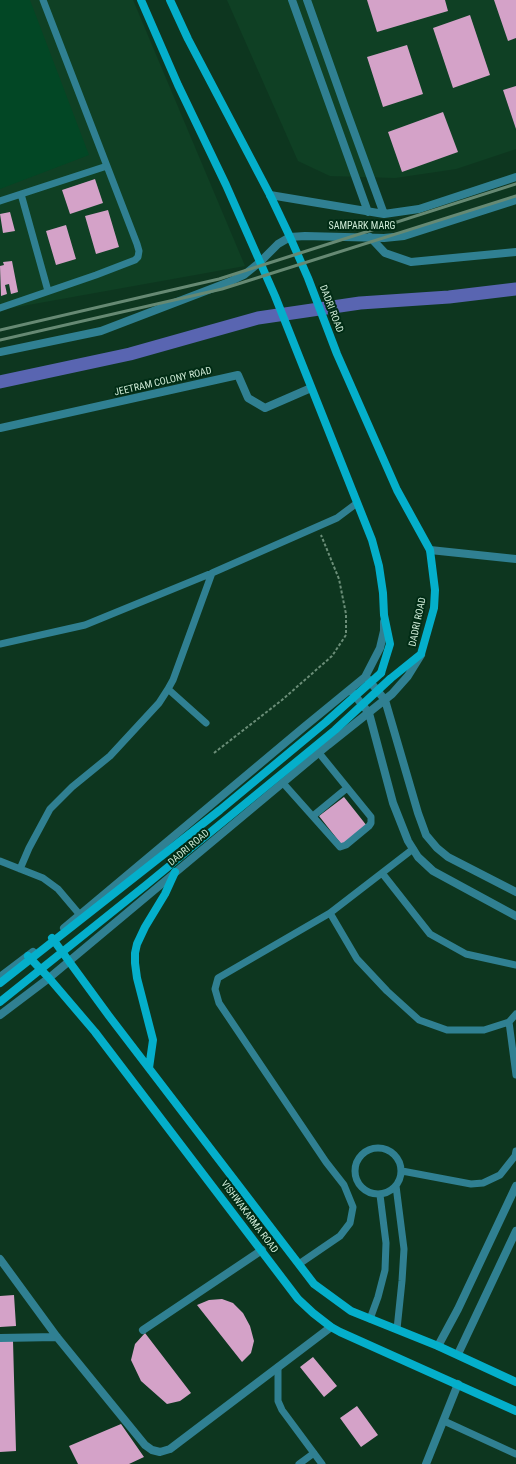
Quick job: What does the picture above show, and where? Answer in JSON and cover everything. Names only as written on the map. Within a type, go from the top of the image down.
[{"type":"main road","name":"DADRI ROAD","points":[[141,0],[178,85],[226,185],[275,296],[372,540],[383,593],[384,615]]},
{"type":"main road","name":"DADRI ROAD","points":[[170,0],[188,39],[270,195],[290,237],[308,278],[337,354],[397,490],[430,550],[434,590],[434,608],[421,654]]},
{"type":"main road","points":[[0,983],[220,810],[326,722],[381,673],[390,644],[384,615]]},
{"type":"main road","points":[[0,1002],[329,735],[390,678],[421,654]]},
{"type":"main road","points":[[149,1068],[152,1040],[135,963],[135,953],[137,944],[145,927],[165,894],[175,872]]},
{"type":"main road","name":"VISHWAKARMA ROAD","points":[[52,938],[109,1016],[314,1284],[351,1311],[458,1354],[516,1382]]},
{"type":"main road","name":"VISHWAKARMA ROAD","points":[[28,956],[49,978],[95,1032],[298,1299],[313,1313],[331,1327],[516,1411]]},
{"type":"street","points":[[292,0],[368,212]]},
{"type":"street","points":[[307,0],[344,107],[384,214]]},
{"type":"street","name":"SAMPARK MARG","points":[[270,195],[384,214],[419,209],[516,177]]},
{"type":"street","name":"SAMPARK MARG","points":[[290,237],[384,238],[404,236],[516,200]]},
{"type":"street","points":[[0,352],[100,331],[229,282],[244,275],[278,244],[290,237]]},
{"type":"street","points":[[370,237],[385,253],[411,262],[516,252]]},
{"type":"street","name":"JEETRAM COLONY ROAD","points":[[0,428],[238,375],[248,398],[265,408],[311,388]]},
{"type":"street","points":[[430,550],[516,559]]},
{"type":"street","name":"DADRI ROAD","points":[[1,974],[52,938],[365,677],[380,648],[384,631],[384,615]]},
{"type":"street","name":"DADRI ROAD","points":[[0,1015],[49,978],[283,782],[392,694],[408,676],[421,654]]},
{"type":"street","points":[[365,677],[385,700],[418,813],[426,835],[437,848],[448,857],[516,892]]},
{"type":"street","points":[[349,690],[369,712],[393,803],[408,841],[418,857],[433,871],[516,916]]},
{"type":"street","points":[[438,1346],[458,1309],[516,1186]]},
{"type":"street","points":[[458,1354],[516,1231]]},
{"type":"street","points":[[143,1330],[262,1250]]},
{"type":"street","points":[[0,1259],[57,1337],[145,1445],[152,1450],[160,1452],[170,1449],[331,1327]]},
{"type":"street","points":[[0,1338],[57,1337]]},
{"type":"street","points":[[426,1464],[458,1384]]},
{"type":"lane","points":[[0,308],[135,260],[138,257],[139,251],[43,0]]},
{"type":"lane","points":[[0,201],[107,166]]},
{"type":"lane","points":[[21,194],[48,292]]},
{"type":"lane","points":[[0,644],[85,624],[212,573],[317,527],[337,518],[357,503]]},
{"type":"lane","points":[[20,869],[29,848],[50,809],[72,787],[110,756],[159,703],[173,680],[212,573]]},
{"type":"lane","points":[[168,689],[206,723]]},
{"type":"lane","points":[[283,782],[340,847],[346,845],[369,826],[371,823],[371,817],[319,753]]},
{"type":"lane","points":[[313,816],[347,788]]},
{"type":"lane","points":[[299,1264],[340,1236],[350,1223],[353,1207],[344,1185],[326,1162],[219,1003],[215,989],[218,978],[330,912],[413,849]]},
{"type":"lane","points":[[0,861],[43,878],[58,889],[80,915]]},
{"type":"lane","points":[[382,873],[430,934],[466,954],[516,966]]},
{"type":"lane","points":[[330,912],[357,960],[387,991],[419,1020],[446,1030],[484,1030],[509,1022],[516,1014]]},
{"type":"lane","points":[[509,1022],[516,1075]]},
{"type":"lane","points":[[374,1148],[382,1148],[390,1150],[398,1159],[402,1171],[396,1186],[386,1194],[380,1195],[368,1192],[359,1185],[354,1170],[356,1162],[366,1151],[374,1148]]},
{"type":"lane","points":[[402,1171],[471,1184],[483,1183],[500,1175],[515,1156],[516,1151]]},
{"type":"lane","points":[[396,1186],[404,1249],[397,1329]]},
{"type":"lane","points":[[370,1319],[378,1297],[385,1270],[386,1243],[380,1195]]},
{"type":"lane","points":[[278,1367],[278,1401],[282,1410],[322,1464]]},
{"type":"lane","points":[[444,1421],[516,1454]]},
{"type":"lane","points":[[299,1464],[314,1453]]},
{"type":"path","points":[[214,753],[282,700],[332,656],[346,636],[346,614],[339,579],[317,527]]},
{"type":"shaded area","points":[[0,0],[133,0],[245,266],[0,310]]},
{"type":"shaded area","points":[[0,0],[30,0],[89,155],[0,189]]},
{"type":"shaded area","points":[[227,0],[516,0],[516,149],[456,169],[395,178],[330,176],[298,161]]},
{"type":"building","points":[[367,0],[445,0],[448,11],[377,32]]},
{"type":"building","points":[[494,0],[516,0],[516,38],[508,41]]},
{"type":"building","points":[[470,15],[490,75],[453,88],[433,28]]},
{"type":"building","points":[[407,45],[423,94],[383,107],[367,57]]},
{"type":"building","points":[[516,86],[516,129],[503,90]]},
{"type":"building","points":[[443,112],[458,152],[402,172],[388,132]]},
{"type":"building","points":[[95,179],[103,203],[70,214],[62,190]]},
{"type":"building","points":[[108,210],[119,247],[96,254],[85,216]]},
{"type":"building","points":[[10,212],[15,231],[3,233],[0,214]]},
{"type":"building","points":[[66,225],[76,259],[56,265],[46,231]]},
{"type":"building","points":[[12,261],[18,292],[11,294],[9,284],[5,285],[7,294],[1,296],[0,266],[4,265],[3,262]]},
{"type":"building","points":[[344,797],[367,826],[342,845],[319,816]]},
{"type":"building","points":[[14,1295],[16,1326],[0,1327],[0,1296]]},
{"type":"building","points":[[222,1299],[233,1303],[243,1313],[250,1326],[254,1341],[251,1353],[242,1362],[197,1305],[209,1300]]},
{"type":"building","points":[[145,1333],[191,1393],[180,1401],[167,1404],[141,1381],[131,1360],[135,1344]]},
{"type":"building","points":[[0,1341],[13,1341],[16,1451],[0,1452]]},
{"type":"building","points":[[313,1357],[337,1386],[324,1397],[300,1367]]},
{"type":"building","points":[[357,1406],[378,1435],[361,1447],[340,1418]]},
{"type":"building","points":[[121,1424],[144,1457],[129,1464],[78,1464],[69,1446]]},
{"type":"waterway","points":[[0,382],[130,354],[258,318],[360,303],[449,297],[516,289]]},
{"type":"railway","points":[[0,330],[219,279],[516,184]]},
{"type":"railway","points":[[0,340],[222,289],[516,196]]}]
